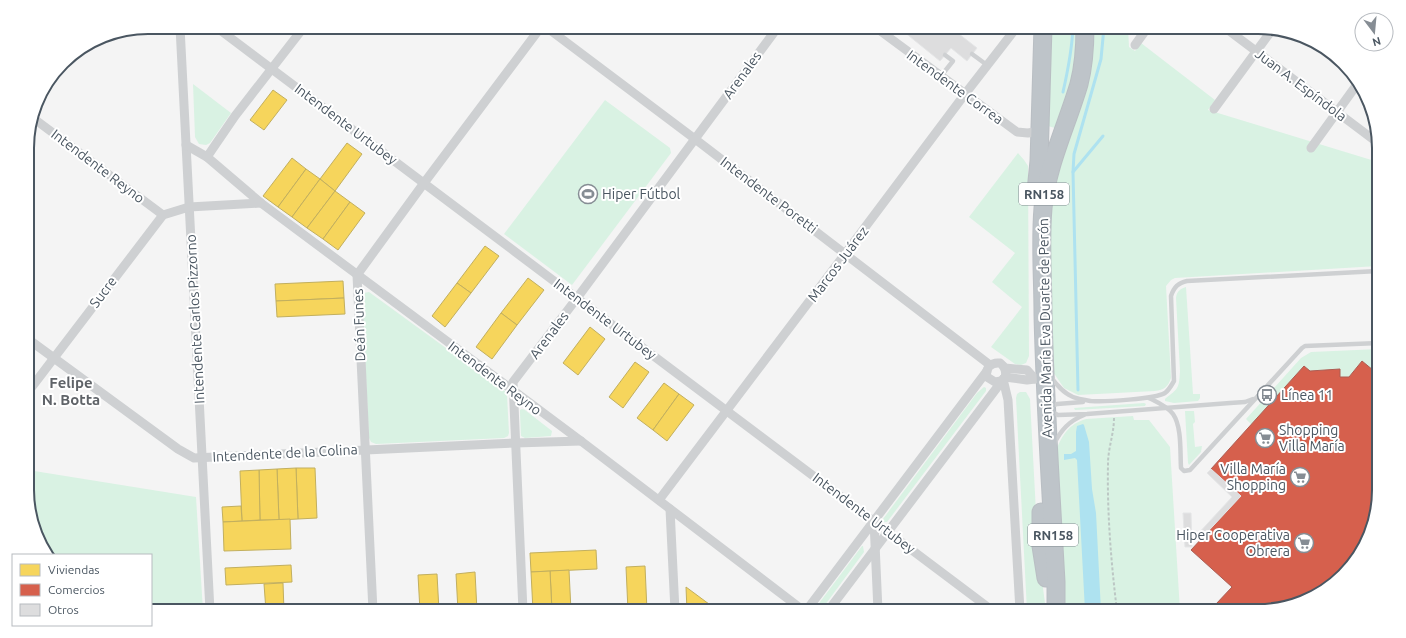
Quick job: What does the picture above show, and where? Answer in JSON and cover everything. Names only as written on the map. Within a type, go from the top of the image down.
[{"type":"highway","name":"Avenida María Eva Duarte de Perón","points":[[1043,34],[1039,160],[1031,250],[1043,409],[1049,459],[1056,604]]},
{"type":"highway","name":"Avenida María Eva Duarte de Perón","points":[[1049,604],[1041,546],[1043,210],[1046,185],[1082,70],[1085,34]]},
{"type":"highway","points":[[1040,131],[1047,136],[1055,137],[1062,135]]},
{"type":"street","name":"Intendente Carlos Pizzorno","points":[[180,34],[210,604]]},
{"type":"street","name":"Intendente Urtubey","points":[[225,34],[984,604]]},
{"type":"street","points":[[207,157],[235,116],[299,34]]},
{"type":"street","name":"Deán Funes","points":[[373,604],[364,449],[357,275],[536,34]]},
{"type":"street","name":"Intendente Poretti","points":[[555,34],[845,254],[988,368]]},
{"type":"street","name":"Arenales","points":[[523,604],[513,382],[773,34]]},
{"type":"street","name":"Intendente Correa","points":[[884,34],[1017,132],[1028,133],[1040,131]]},
{"type":"street","name":"Marcos Juárez","points":[[659,500],[1011,34]]},
{"type":"street","points":[[1135,45],[1143,34]]},
{"type":"street","name":"Juan A. Espíndola","points":[[1233,34],[1371,138]]},
{"type":"street","points":[[1214,109],[1268,35]]},
{"type":"street","points":[[1311,148],[1354,88]]},
{"type":"street","name":"Intendente Reyno","points":[[37,121],[163,215]]},
{"type":"street","name":"Intendente Reyno","points":[[186,145],[207,157],[261,203],[513,390],[796,604]]},
{"type":"street","points":[[163,215],[189,207],[261,203]]},
{"type":"street","name":"Sucre","points":[[34,384],[163,215]]},
{"type":"street","name":"Intendente de la Colina","points":[[34,344],[178,449],[194,458],[364,449],[581,442]]},
{"type":"street","points":[[810,604],[988,368],[993,363],[1000,363],[1008,400],[1020,604]]},
{"type":"street","points":[[988,368],[987,377],[994,382],[1003,376],[1027,380],[1041,375]]},
{"type":"street","points":[[833,604],[1003,376]]},
{"type":"street","points":[[670,509],[676,604]]},
{"type":"street","points":[[874,521],[878,604]]},
{"type":"lane","points":[[972,54],[987,65]]},
{"type":"lane","points":[[940,76],[953,61],[945,55]]},
{"type":"lane","points":[[1043,409],[1057,404],[1149,398],[1165,393],[1170,389],[1174,381],[1171,296],[1174,288],[1181,282],[1193,280],[1372,270]]},
{"type":"lane","points":[[1149,398],[1173,414],[1178,426],[1181,468],[1184,471],[1187,471],[1190,470],[1302,348],[1305,346],[1372,343]]},
{"type":"lane","points":[[1041,375],[1054,382],[1065,393],[1078,399],[1091,401]]},
{"type":"lane","points":[[1043,409],[1058,415],[1087,414],[1245,402],[1255,399]]},
{"type":"lane","points":[[1049,459],[1054,443],[1062,431],[1073,420],[1087,414]]},
{"type":"path","points":[[1114,417],[1108,463],[1109,511],[1116,604]]},
{"type":"green space","points":[[1050,34],[1081,34],[1079,61],[1055,128],[1048,126]]},
{"type":"green space","points":[[1089,34],[1128,34],[1129,47],[1135,51],[1141,43],[1215,100],[1208,110],[1372,160],[1372,266],[1175,278],[1171,280],[1166,286],[1171,378],[1167,386],[1161,390],[1155,391],[1078,395],[1064,388],[1053,372],[1046,214]]},
{"type":"green space","points":[[193,84],[231,113],[210,143],[206,145],[199,144],[195,137]]},
{"type":"green space","name":"Hiper Fútbol","points":[[605,100],[670,148],[671,153],[572,285],[504,234]]},
{"type":"green space","points":[[1018,153],[1028,166],[1029,356],[1026,363],[1021,365],[1015,364],[991,347],[1022,307],[992,282],[1015,253],[969,217]]},
{"type":"green space","points":[[1186,287],[1193,394],[1200,394],[1200,398],[1198,401],[1174,403],[1165,401],[1165,399],[1177,388],[1179,382],[1180,371],[1176,298],[1179,291]]},
{"type":"green space","points":[[369,292],[505,391],[507,395],[508,436],[504,438],[376,444],[371,442],[369,438],[362,296],[364,293]]},
{"type":"green space","points":[[1372,349],[1372,369],[1362,361],[1349,377],[1340,377],[1340,369],[1310,371],[1252,425],[1246,419],[1301,358],[1311,352]]},
{"type":"green space","points":[[984,387],[986,388],[986,391],[887,522],[884,522],[883,519],[977,393]]},
{"type":"green space","points":[[1020,392],[1026,392],[1030,399],[1038,550],[1045,604],[1027,604],[1017,394]]},
{"type":"green space","points":[[1146,404],[1145,406],[1075,410],[1074,408]]},
{"type":"green space","points":[[522,409],[552,431],[551,436],[525,438],[521,436],[520,410]]},
{"type":"green space","points":[[1185,411],[1194,411],[1195,422],[1193,424],[1195,447],[1202,446],[1201,452],[1189,465],[1188,463]]},
{"type":"green space","points":[[1133,416],[1134,420],[1149,420],[1170,447],[1180,604],[1060,604],[1056,451],[1067,431],[1075,424],[1086,419]]},
{"type":"green space","points":[[34,471],[196,497],[203,604],[152,604],[152,554],[54,554],[49,547],[38,520],[35,505]]},
{"type":"green space","points":[[863,546],[864,552],[826,604],[818,604]]},
{"type":"water","points":[[1084,425],[1089,442],[1092,489],[1096,513],[1101,604],[1085,604],[1077,460],[1075,458],[1064,460],[1064,454],[1071,454],[1076,451],[1077,426]]},
{"type":"building: Viviendas","points":[[273,90],[287,100],[264,130],[250,120]]},
{"type":"building: Viviendas","points":[[347,143],[362,154],[335,191],[320,179]]},
{"type":"building: Viviendas","points":[[292,158],[306,169],[278,207],[263,196]]},
{"type":"building: Viviendas","points":[[306,169],[320,179],[292,217],[278,207]]},
{"type":"building: Viviendas","points":[[320,179],[335,191],[307,228],[292,217]]},
{"type":"building: Viviendas","points":[[335,191],[350,202],[323,239],[307,228]]},
{"type":"building: Viviendas","points":[[350,202],[365,213],[338,250],[323,239]]},
{"type":"building: Viviendas","points":[[485,246],[499,256],[471,293],[457,283]]},
{"type":"building: Viviendas","points":[[528,278],[544,290],[517,325],[501,313]]},
{"type":"building: Viviendas","points":[[343,281],[344,298],[276,301],[275,284]]},
{"type":"building: Viviendas","points":[[457,283],[471,293],[445,327],[432,316]]},
{"type":"building: Viviendas","points":[[344,298],[345,314],[277,317],[276,301]]},
{"type":"building: Viviendas","points":[[501,313],[517,325],[492,359],[476,347]]},
{"type":"building: Viviendas","points":[[590,327],[605,339],[578,375],[563,363]]},
{"type":"building: Viviendas","points":[[635,362],[649,372],[623,408],[609,397]]},
{"type":"building: Viviendas","points":[[664,383],[679,394],[653,430],[637,418]]},
{"type":"building: Viviendas","points":[[679,394],[694,405],[667,441],[653,430]]},
{"type":"building: Viviendas","points":[[296,468],[315,468],[317,518],[298,519]]},
{"type":"building: Viviendas","points":[[296,468],[298,519],[279,520],[277,469]]},
{"type":"building: Viviendas","points":[[277,469],[279,520],[260,520],[259,470]]},
{"type":"building: Viviendas","points":[[259,470],[260,520],[242,521],[240,471]]},
{"type":"building: Viviendas","points":[[241,506],[242,521],[223,522],[222,507]]},
{"type":"building: Viviendas","points":[[290,519],[291,549],[224,551],[223,522]]},
{"type":"building: Viviendas","points":[[596,550],[597,569],[531,572],[530,553]]},
{"type":"building: Viviendas","points":[[291,565],[292,582],[226,585],[225,568]]},
{"type":"building: Viviendas","points":[[645,566],[647,604],[628,604],[626,567]]},
{"type":"building: Viviendas","points":[[569,570],[571,604],[552,604],[550,571]]},
{"type":"building: Viviendas","points":[[550,571],[552,604],[533,604],[531,572]]},
{"type":"building: Viviendas","points":[[475,572],[477,604],[458,604],[456,574]]},
{"type":"building: Viviendas","points":[[437,574],[439,604],[420,604],[418,575]]},
{"type":"building: Viviendas","points":[[283,583],[284,604],[265,604],[264,584]]},
{"type":"building: Viviendas","points":[[686,587],[709,604],[687,604]]},
{"type":"building: Comercios","name":"Villa María Shopping","points":[[1362,361],[1372,369],[1371,505],[1366,527],[1357,547],[1339,571],[1321,585],[1295,598],[1265,604],[1216,604],[1232,587],[1191,550],[1241,496],[1211,469],[1304,366],[1310,371],[1340,369],[1340,377],[1349,377]]},
{"type":"building: Otros","points":[[907,34],[959,34],[977,48],[967,61],[951,48],[940,61]]},
{"type":"building: Otros","points":[[1211,469],[1241,496],[1200,540],[1196,536],[1232,497],[1207,473]]},
{"type":"building: Otros","points":[[1183,513],[1191,513],[1192,547],[1185,547]]},
{"type":"waterway","points":[[1063,92],[1070,60],[1073,34]]},
{"type":"waterway","points":[[1078,390],[1073,172],[1074,154],[1101,59],[1103,34]]},
{"type":"waterway","points":[[1073,172],[1103,136]]},
{"type":"place","name":"Hiper Fútbol","points":[[588,194]]},
{"type":"place","name":"Línea 11","points":[[1267,395]]},
{"type":"place","name":"Shopping Villa María","points":[[1265,438]]},
{"type":"place","name":"Villa María Shopping","points":[[1300,477]]},
{"type":"place","name":"Hiper Cooperativa Obrera","points":[[1304,543]]},
{"type":"district","name":"Felipe N. Botta","points":[[71,392]]}]
